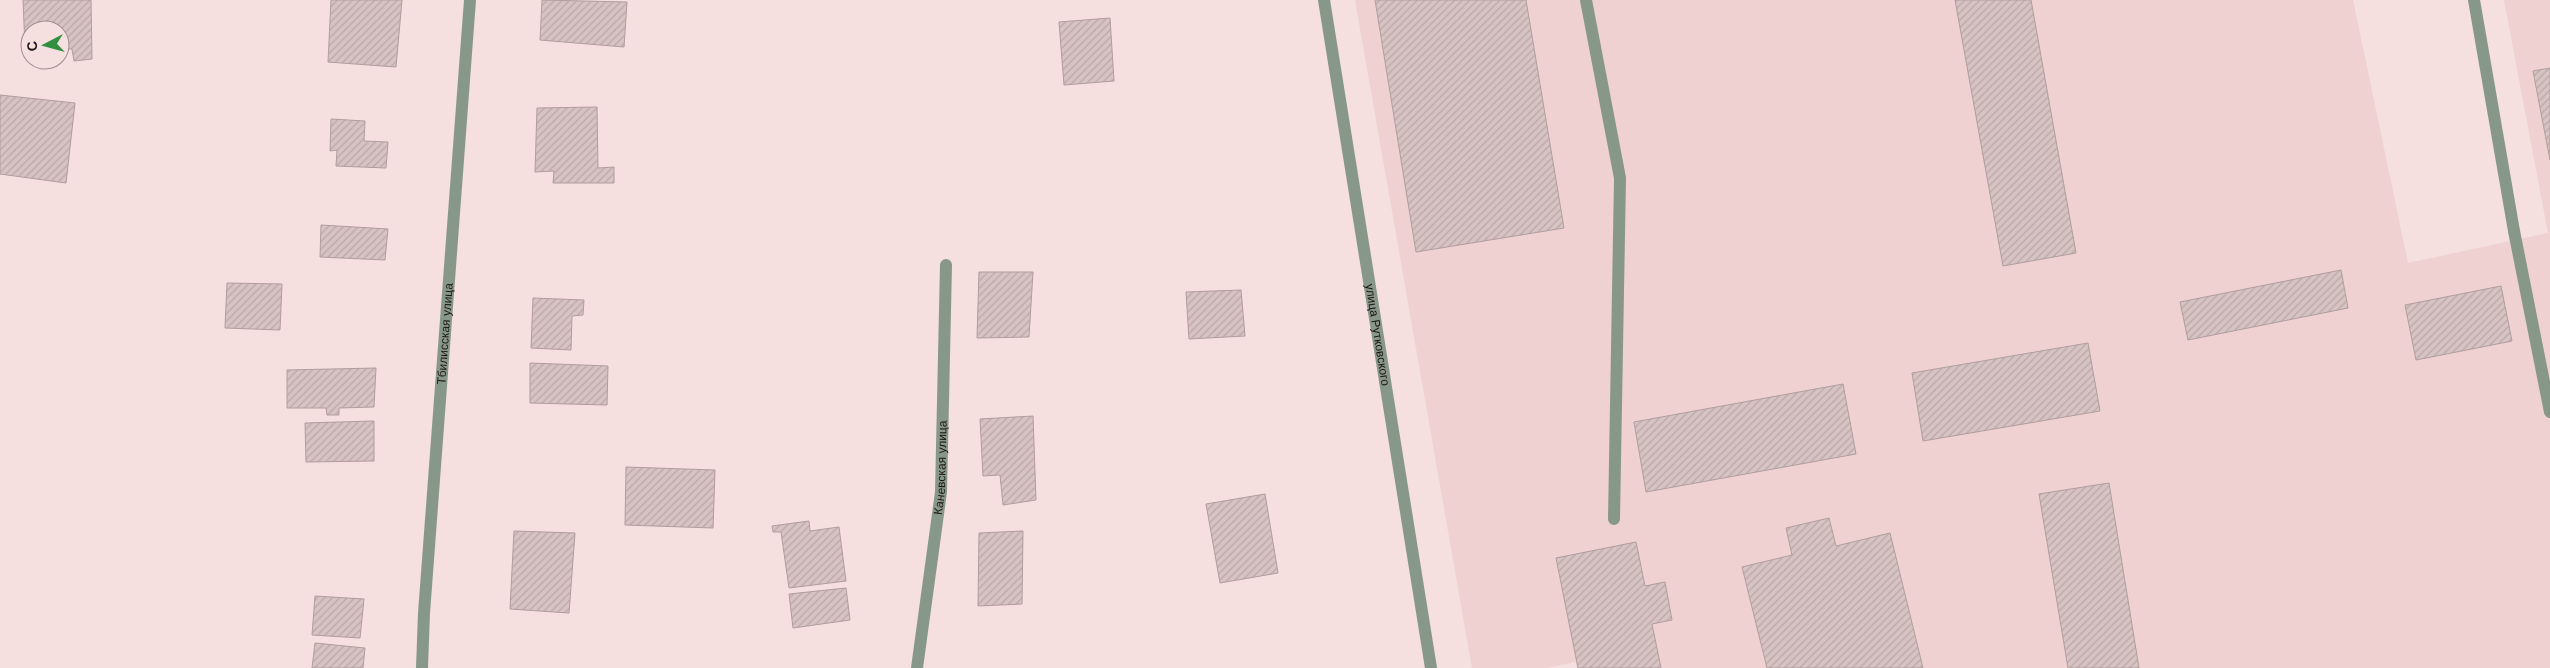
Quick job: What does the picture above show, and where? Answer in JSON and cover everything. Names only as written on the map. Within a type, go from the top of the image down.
[{"type":"street","name":"Тбилисская улица","points":[[422,668],[424,613],[470,0]]},
{"type":"street","name":"улица Рутковского","points":[[1324,0],[1431,668]]},
{"type":"street","points":[[1586,0],[1620,178],[1614,519]]},
{"type":"street","points":[[2474,0],[2514,231],[2550,412]]},
{"type":"street","name":"Каневская улица","points":[[917,668],[940,492],[946,266]]},
{"type":"shaded area","points":[[1355,0],[2353,0],[2408,263],[2548,233],[2504,0],[2550,0],[2550,668],[1578,668],[1576,662],[1547,668],[1472,668]]},
{"type":"building","points":[[23,0],[91,0],[92,59],[74,61],[72,49],[70,49],[70,20],[24,20]]},
{"type":"building","points":[[331,0],[402,0],[396,67],[328,62]]},
{"type":"building","points":[[542,0],[627,2],[624,47],[540,40]]},
{"type":"building","points":[[1375,0],[1526,0],[1564,228],[1416,252]]},
{"type":"building","points":[[1955,0],[2031,0],[2076,253],[2003,266]]},
{"type":"building","points":[[1110,18],[1114,81],[1064,85],[1059,22]]},
{"type":"building","points":[[2550,68],[2550,160],[2533,71]]},
{"type":"building","points":[[0,95],[75,103],[66,183],[0,174]]},
{"type":"building","points":[[597,107],[598,168],[614,167],[614,183],[553,183],[554,171],[535,172],[537,108]]},
{"type":"building","points":[[331,119],[365,121],[364,141],[388,142],[386,168],[336,166],[337,150],[330,151]]},
{"type":"building","points":[[321,225],[388,229],[385,260],[320,257]]},
{"type":"building","points":[[2341,270],[2348,308],[2188,340],[2180,302]]},
{"type":"building","points":[[979,272],[1033,272],[1029,337],[977,338]]},
{"type":"building","points":[[227,283],[282,284],[280,330],[225,328]]},
{"type":"building","points":[[2501,286],[2512,341],[2416,360],[2405,305]]},
{"type":"building","points":[[1241,290],[1245,336],[1189,339],[1186,292]]},
{"type":"building","points":[[533,298],[584,300],[583,315],[572,316],[571,350],[531,348]]},
{"type":"building","points":[[2088,343],[2100,411],[1923,441],[1912,373]]},
{"type":"building","points":[[530,363],[608,366],[607,405],[530,403]]},
{"type":"building","points":[[376,368],[374,407],[339,408],[339,415],[327,415],[326,408],[287,408],[287,370]]},
{"type":"building","points":[[1843,384],[1856,454],[1646,492],[1634,422]]},
{"type":"building","points":[[1033,416],[1036,500],[1003,505],[1000,475],[983,476],[980,419]]},
{"type":"building","points":[[374,421],[374,461],[306,462],[305,423]]},
{"type":"building","points":[[626,467],[715,470],[713,528],[625,525]]},
{"type":"building","points":[[2109,483],[2139,668],[2068,668],[2039,494]]},
{"type":"building","points":[[1265,494],[1278,573],[1220,583],[1206,504]]},
{"type":"building","points":[[1829,518],[1836,546],[1890,533],[1923,668],[1767,668],[1742,567],[1792,555],[1786,528]]},
{"type":"building","points":[[809,521],[810,531],[839,527],[846,581],[789,588],[781,532],[773,532],[772,526]]},
{"type":"building","points":[[514,531],[575,533],[569,613],[510,609]]},
{"type":"building","points":[[1023,531],[1022,604],[978,606],[979,533]]},
{"type":"building","points":[[1636,542],[1645,586],[1665,582],[1672,620],[1652,624],[1661,668],[1578,668],[1556,558]]},
{"type":"building","points":[[846,588],[850,620],[793,628],[789,594]]},
{"type":"building","points":[[315,596],[364,599],[360,638],[312,635]]},
{"type":"building","points":[[315,643],[365,648],[363,668],[312,668]]}]
